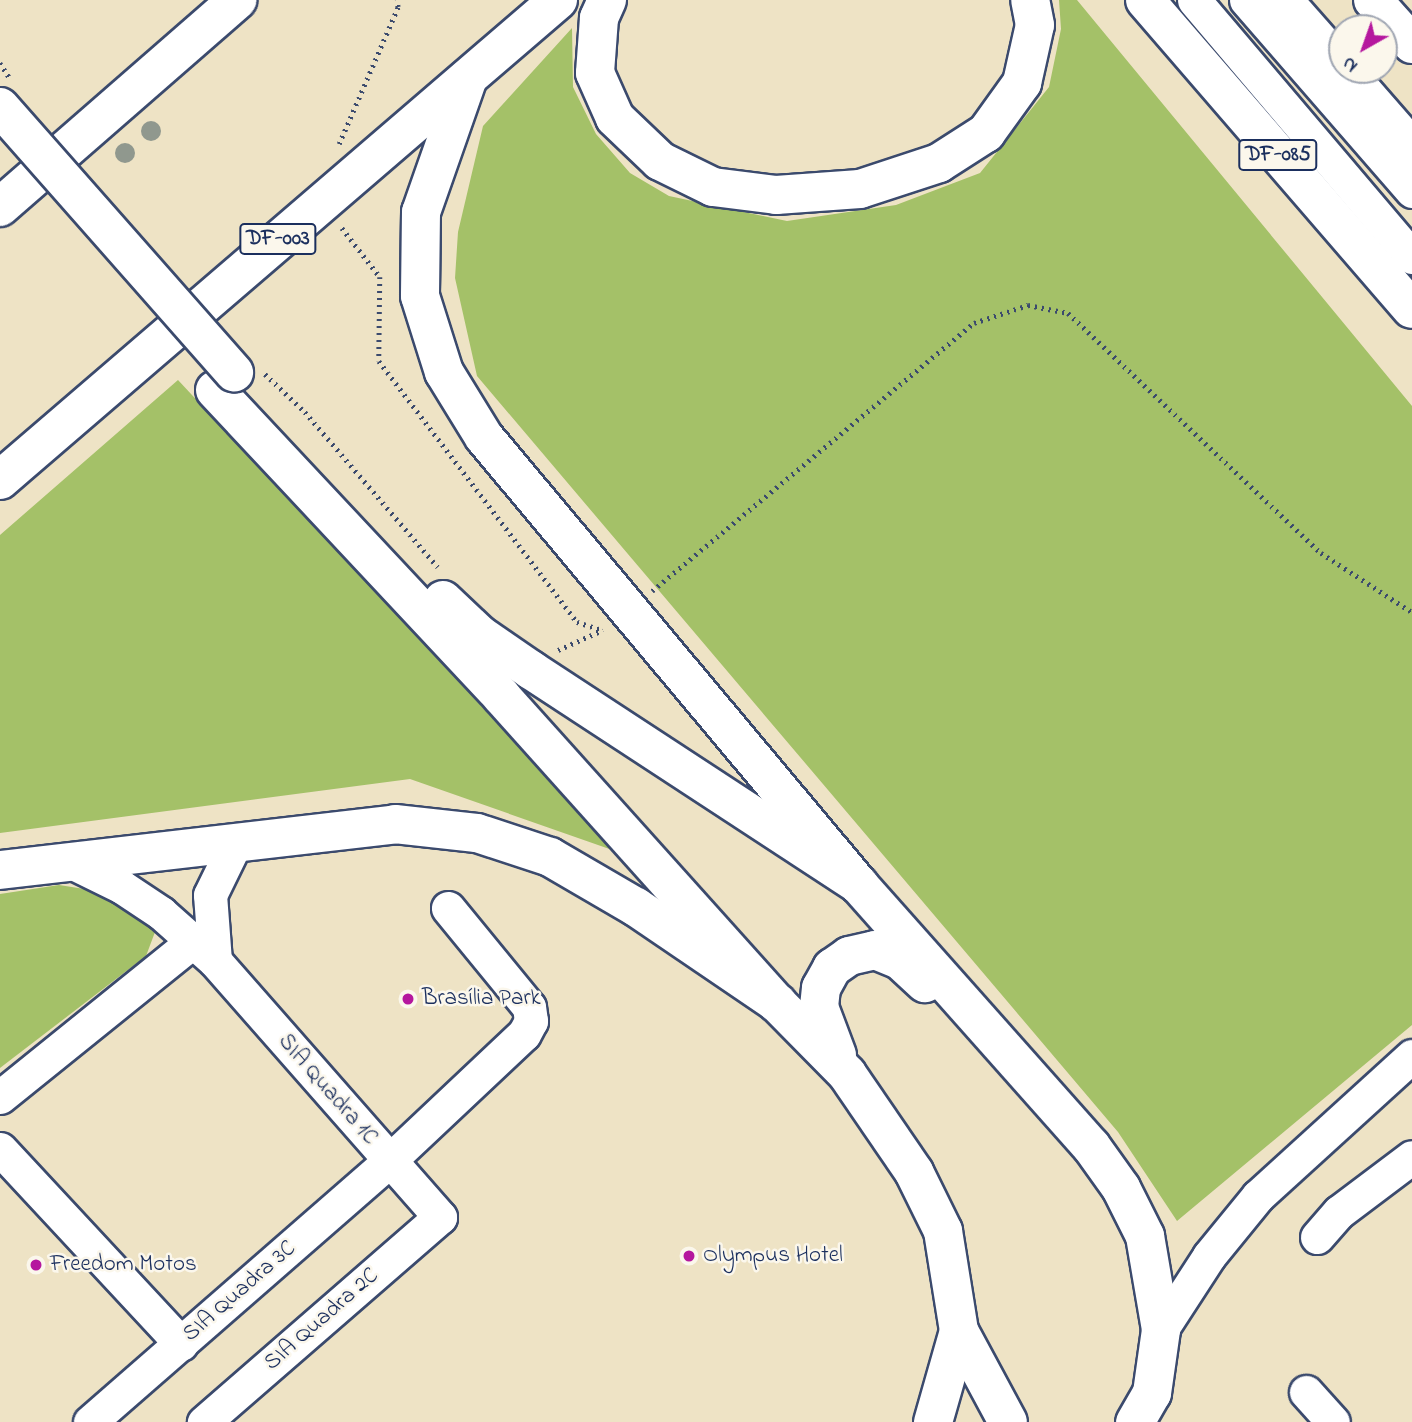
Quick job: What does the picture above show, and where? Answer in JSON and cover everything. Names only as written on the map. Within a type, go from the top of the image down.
[{"type":"main road","points":[[163,62],[204,0]]},
{"type":"main road","points":[[0,207],[237,0]]},
{"type":"main road","name":"DF-003","points":[[0,480],[558,0]]},
{"type":"main road","points":[[607,0],[599,19],[595,73],[615,118],[660,161],[713,187],[776,195],[860,189],[939,163],[986,133],[1022,83],[1035,24],[1030,0]]},
{"type":"main road","name":"DF-085","points":[[1145,0],[1412,309]]},
{"type":"main road","points":[[1283,0],[1328,52]]},
{"type":"main road","points":[[1373,0],[1412,44]]},
{"type":"main road","points":[[468,78],[421,212],[420,296],[444,372],[484,437],[616,620],[859,885],[1006,1054],[1091,1146],[1121,1188],[1145,1236],[1161,1330],[1150,1412]]},
{"type":"main road","points":[[1356,84],[1412,148]]},
{"type":"main road","points":[[0,107],[236,377],[502,697],[777,1003],[847,1074]]},
{"type":"main road","points":[[0,146],[236,377],[434,591],[480,635],[859,885]]},
{"type":"main road","points":[[0,870],[395,824],[477,833],[550,857],[636,907],[777,1003]]},
{"type":"main road","points":[[1006,1054],[900,960],[875,950],[849,956],[832,968],[821,988],[822,1020],[847,1074],[914,1172],[943,1231],[959,1331],[1008,1422]]},
{"type":"main road","points":[[933,1422],[959,1331]]},
{"type":"street","points":[[1194,0],[1412,257]]},
{"type":"street","points":[[1246,0],[1412,191]]},
{"type":"street","points":[[0,1097],[203,952],[210,894],[235,844]]},
{"type":"street","name":"SIA Quadra 1C","points":[[69,861],[122,887],[203,952],[440,1217]]},
{"type":"street","name":"SIA Quadra 3C","points":[[103,1419],[181,1344],[389,1161],[524,1034],[531,1021],[529,1007],[448,908]]},
{"type":"street","points":[[1161,1330],[1209,1256],[1258,1196],[1412,1056]]},
{"type":"street","points":[[0,1149],[181,1344]]},
{"type":"street","points":[[1317,1237],[1339,1212],[1412,1157]]},
{"type":"street","name":"SIA Quadra 2C","points":[[204,1422],[440,1217]]},
{"type":"street","points":[[1306,1392],[1333,1422]]},
{"type":"path","points":[[334,157],[398,7],[396,0]]},
{"type":"path","points":[[321,202],[380,277],[379,361],[577,622],[616,620]]},
{"type":"path","points":[[545,650],[575,645],[616,620],[974,323],[1028,304],[1068,313],[1321,553],[1412,612]]},
{"type":"path","points":[[236,377],[305,412],[446,576]]},
{"type":"green space","points":[[1059,0],[1077,0],[1412,406],[1412,1025],[1177,1221],[1118,1132],[477,376],[455,278],[458,232],[483,126],[572,28],[573,87],[596,134],[630,173],[669,196],[787,221],[896,205],[980,173],[1049,87],[1061,29]]},
{"type":"green space","points":[[178,380],[618,852],[410,779],[0,833],[0,535]]},
{"type":"green space","points":[[59,885],[123,895],[155,932],[146,956],[0,1068],[0,894]]},
{"type":"place","name":"Brasília Park","points":[[408,999]]},
{"type":"place","name":"Olympus Hotel","points":[[689,1256]]},
{"type":"place","name":"Freedom Motos","points":[[36,1265]]}]
